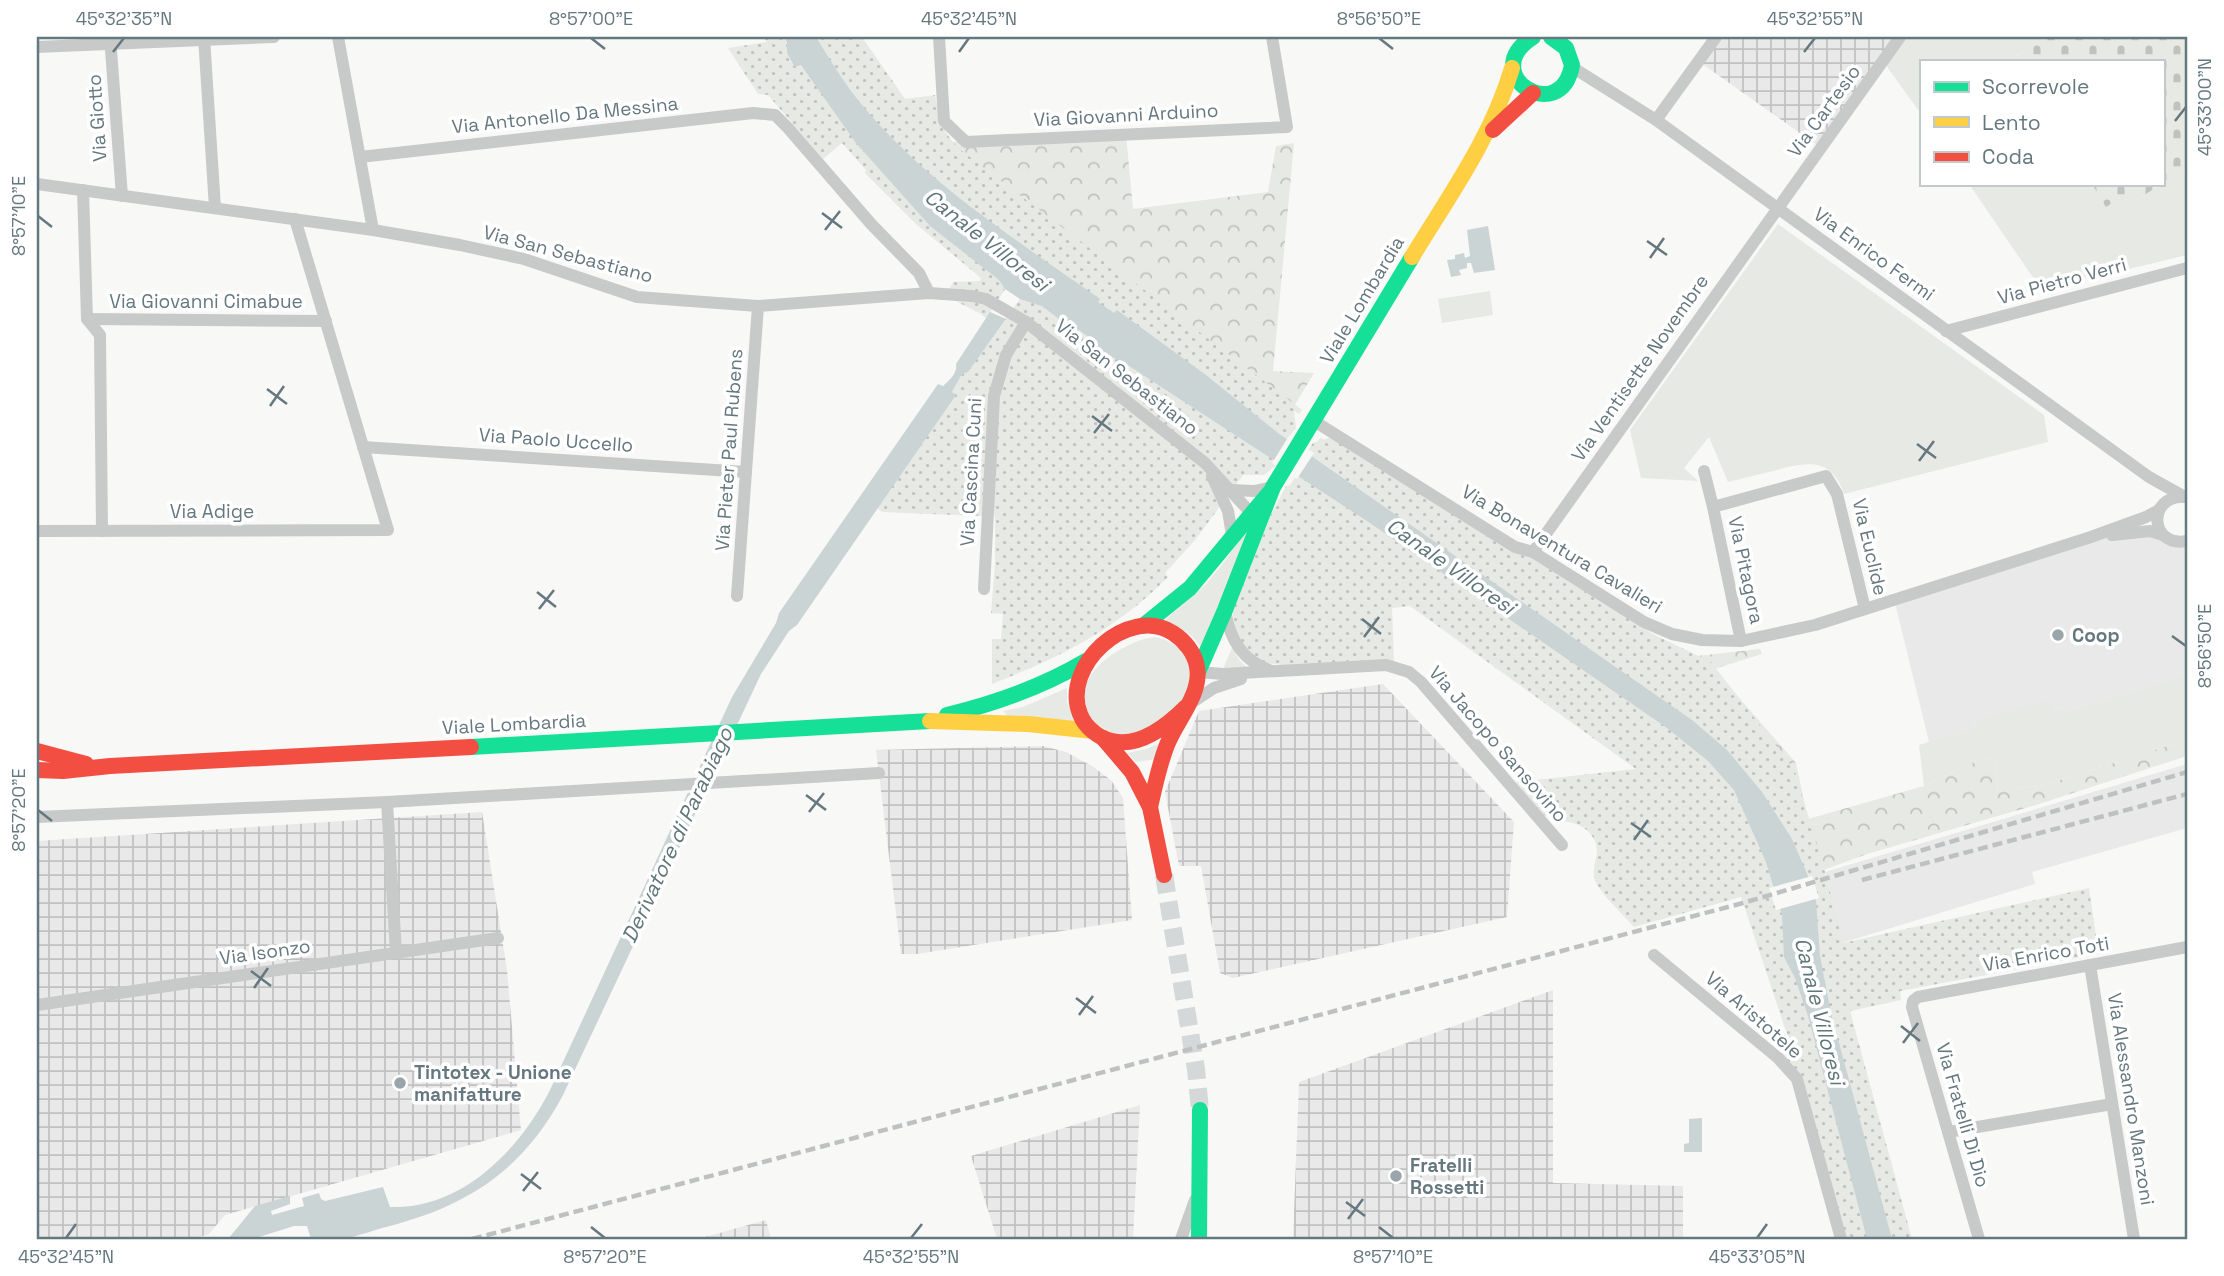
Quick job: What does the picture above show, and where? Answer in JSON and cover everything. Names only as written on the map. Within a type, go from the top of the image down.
[{"type":"main road","name":"Viale Lombardia","points":[[1089,660],[1079,673],[1074,694],[1080,714],[1098,734],[1112,742],[1145,737],[1168,724],[1186,707],[1278,481],[1487,134],[1503,99],[1513,58],[1524,39]]},
{"type":"main road","points":[[1558,39],[1568,50],[1572,67]]},
{"type":"main road","name":"Viale Lombardia","points":[[1487,134],[1533,93],[1559,90],[1570,76],[1572,67]]},
{"type":"main road","points":[[1512,68],[1519,84],[1533,93]]},
{"type":"main road","name":"Viale Lombardia","points":[[919,721],[1018,697],[1045,686],[1089,660],[1113,639],[1143,626],[1188,590],[1278,481]]},
{"type":"main road","points":[[1143,626],[1166,630],[1182,639],[1194,657],[1198,672]]},
{"type":"main road","points":[[1150,807],[1168,743],[1186,707]]},
{"type":"main road","name":"Viale Lombardia","points":[[37,770],[82,770],[110,766],[838,728],[919,721],[1028,724],[1098,734]]},
{"type":"main road","points":[[1098,734],[1132,772],[1150,807],[1164,875]]},
{"type":"main road","name":"Viale Lombardia","points":[[37,751],[76,762],[110,766]]},
{"type":"main road","points":[[1199,1239],[1200,1110]]},
{"type":"street","points":[[37,47],[111,40],[274,37]]},
{"type":"street","points":[[338,37],[373,230]]},
{"type":"street","name":"Via Giovanni Arduino","points":[[939,37],[944,121],[966,142],[1287,127],[1272,37]]},
{"type":"street","points":[[1656,120],[1716,37]]},
{"type":"street","name":"Via Cartesio","points":[[1778,207],[1900,37]]},
{"type":"street","points":[[204,38],[215,208]]},
{"type":"street","name":"Via Giotto","points":[[111,40],[122,196]]},
{"type":"street","name":"Via Enrico Fermi","points":[[1572,67],[1656,120],[2149,477],[2186,498]]},
{"type":"street","name":"Via Antonello Da Messina","points":[[360,157],[753,113],[775,115],[872,225],[919,273],[929,293]]},
{"type":"street","name":"Via San Sebastiano","points":[[37,184],[373,230],[524,259],[637,297],[758,306],[929,293],[972,296],[997,303],[1026,322],[1205,463],[1250,512],[1256,533]]},
{"type":"street","points":[[83,190],[87,319],[100,335],[102,531]]},
{"type":"street","name":"Via Ventisette Novembre","points":[[1533,552],[1778,207]]},
{"type":"street","name":"Via Giovanni Cimabue","points":[[295,219],[388,530]]},
{"type":"street","name":"Via Pietro Verri","points":[[1946,331],[2187,268]]},
{"type":"street","name":"Via Pieter Paul Rubens","points":[[737,596],[758,306]]},
{"type":"street","name":"Via Giovanni Cimabue","points":[[87,319],[326,321]]},
{"type":"street","name":"Via Cascina Cuni","points":[[984,589],[994,396],[1006,355],[1026,322]]},
{"type":"street","name":"Via Bonaventura Cavalieri","points":[[1314,421],[1516,547],[1533,552],[1644,622],[1672,634],[1702,640],[1741,641],[1794,630],[2091,537],[2146,517],[2170,499],[2186,498]]},
{"type":"street","name":"Via Paolo Uccello","points":[[363,447],[746,472]]},
{"type":"street","name":"Via San Sebastiano","points":[[1205,463],[1228,511],[1232,535]]},
{"type":"street","name":"Via Pitagora","points":[[1704,471],[1741,641]]},
{"type":"street","name":"Via Pitagora","points":[[1713,507],[1826,476],[1837,494]]},
{"type":"street","points":[[2149,477],[2159,491],[2157,525],[2163,535]]},
{"type":"street","points":[[1232,491],[1254,491],[1278,481]]},
{"type":"street","name":"Via Euclide","points":[[1837,494],[1865,609]]},
{"type":"street","name":"Via Adige","points":[[37,531],[388,530]]},
{"type":"street","name":"Via Bonaventura Cavalieri","points":[[2091,537],[2150,531],[2171,541],[2187,541]]},
{"type":"street","points":[[1225,610],[1231,635],[1241,653],[1258,665],[1279,672]]},
{"type":"street","name":"Via Jacopo Sansovino","points":[[1279,672],[1386,665],[1409,672],[1437,700],[1562,845]]},
{"type":"street","points":[[1198,672],[1279,672]]},
{"type":"street","points":[[1186,707],[1214,688],[1229,682],[1279,672]]},
{"type":"street","points":[[37,817],[387,802],[879,773]]},
{"type":"street","points":[[387,802],[396,953]]},
{"type":"street","name":"Via Isonzo","points":[[37,1005],[498,938]]},
{"type":"street","name":"Via Enrico Toti","points":[[1913,1001],[1918,997],[2187,947]]},
{"type":"street","name":"Via Aristotele","points":[[1654,955],[1778,1058],[1797,1079],[1841,1239]]},
{"type":"street","name":"Via Alessandro Manzoni","points":[[2090,965],[2134,1239]]},
{"type":"street","name":"Via Fratelli Di Dio","points":[[1913,1001],[1912,1007],[1979,1239]]},
{"type":"street","points":[[1948,1132],[2112,1104]]},
{"type":"street","points":[[1181,1239],[1199,1189]]},
{"type":"shaded area","points":[[1720,37],[1897,37],[1818,146],[1701,63]]},
{"type":"shaded area","name":"Coop","points":[[2144,534],[2187,544],[2187,674],[2069,711],[2055,708],[2050,699],[1975,722],[1976,727],[1929,742],[1895,603],[2089,540]]},
{"type":"shaded area","points":[[1383,684],[1514,822],[1507,917],[1233,978],[1220,973],[1201,866],[1179,866],[1165,792],[1199,711]]},
{"type":"shaded area","points":[[1043,746],[1066,752],[1092,766],[1111,780],[1123,798],[1132,920],[917,954],[901,954],[876,750]]},
{"type":"shaded area","points":[[2187,764],[2187,828],[2032,872],[2035,884],[1842,943],[1825,872]]},
{"type":"shaded area","points":[[482,812],[507,970],[521,1130],[225,1215],[209,1234],[194,1239],[37,1239],[37,841]]},
{"type":"shaded area","points":[[1553,990],[1553,1183],[1683,1186],[1683,1239],[1293,1239],[1299,1082]]},
{"type":"shaded area","points":[[1140,1105],[1133,1239],[997,1239],[971,1156]]},
{"type":"shaded area","points":[[766,1220],[771,1239],[698,1239]]},
{"type":"green space","points":[[763,37],[862,37],[905,99],[935,95],[943,126],[962,151],[1302,410],[1299,414],[1294,411],[1296,428],[1288,438],[1308,450],[1313,443],[1332,437],[1468,518],[1653,634],[1711,662],[1794,769],[1843,943],[2089,888],[2098,950],[2103,953],[1900,991],[1901,1000],[1850,1011],[1912,1239],[1845,1239],[1806,1102],[1779,1053],[1794,1055],[1741,897],[1634,927],[1605,896],[1596,882],[1594,871],[1597,847],[1592,836],[1582,826],[1544,815],[1516,782],[1636,769],[1410,606],[1392,608],[1394,661],[1325,665],[1272,664],[1261,661],[1244,647],[1237,634],[1233,611],[1271,515],[1286,486],[1290,485],[1296,476],[1278,464],[1264,475],[1243,475],[1196,539],[1165,573],[1168,577],[1128,612],[1108,627],[1064,652],[992,684],[992,639],[1001,639],[1003,614],[991,613],[995,515],[882,512],[877,508],[955,396],[952,392],[962,374],[998,328],[981,314],[946,296],[953,282],[980,281],[981,278],[916,224],[865,173],[866,170],[842,143],[823,159],[768,95],[758,94],[728,48],[767,42]]},
{"type":"green space","points":[[859,37],[905,99],[935,97],[940,127],[949,142],[1126,134],[1133,209],[1268,192],[1276,146],[1294,143],[1273,371],[1314,373],[1278,433],[978,211]]},
{"type":"green space","points":[[1905,37],[2043,39],[2016,56],[2018,60],[1920,60],[1920,113],[1885,64]]},
{"type":"green space","points":[[2041,37],[2187,37],[2187,167],[2164,182],[2164,60],[2017,60],[2015,57],[2042,39]]},
{"type":"green space","points":[[2187,167],[2187,255],[2104,275],[2040,284],[1970,186],[2093,186],[2106,206],[2131,190],[2137,200],[2158,186],[2164,186],[2164,182]]},
{"type":"green space","points":[[2093,186],[2158,186],[2137,200],[2131,191],[2106,207]]},
{"type":"green space","points":[[1778,224],[2044,415],[2048,442],[1844,494],[1833,474],[1825,468],[1808,464],[1728,482],[1709,437],[1684,468],[1698,481],[1641,478],[1630,430]]},
{"type":"green space","points":[[1490,291],[1493,315],[1442,323],[1438,299]]},
{"type":"green space","points":[[1320,438],[1345,448],[1631,633],[1697,656],[1760,649],[1762,654],[1714,669],[1796,763],[1808,819],[1924,786],[1982,759],[1995,757],[1998,792],[2051,783],[2187,740],[2187,756],[2039,804],[1867,854],[1808,876],[1310,454]]},
{"type":"green space","points":[[1249,526],[1203,651],[1196,640],[1186,632],[1164,621],[1206,584]]},
{"type":"green space","points":[[1155,637],[1172,644],[1184,655],[1189,679],[1183,700],[1162,719],[1139,733],[1118,734],[1101,727],[1093,720],[1085,705],[1084,691],[1090,678],[1099,665],[1126,646]]},
{"type":"green space","points":[[1232,648],[1240,661],[1248,668],[1223,669]]},
{"type":"green space","points":[[2187,674],[2187,740],[2051,783],[1998,792],[1995,757],[1982,759],[1924,786],[1919,745],[1976,727],[1975,721],[2050,699],[2055,708],[2069,711]]},
{"type":"green space","points":[[1067,688],[1067,701],[1074,723],[1010,719],[1003,711],[1023,707]]},
{"type":"green space","points":[[1164,741],[1157,759],[1136,762],[1127,753],[1147,749]]},
{"type":"water","points":[[785,37],[816,37],[851,91],[877,122],[935,178],[1000,229],[1100,299],[1098,302],[1114,313],[1117,310],[1206,375],[1278,433],[1692,720],[1727,750],[1762,792],[1792,839],[1808,876],[1816,901],[1820,956],[1831,1013],[1892,1239],[1867,1239],[1808,1016],[1795,978],[1784,957],[1782,915],[1766,862],[1734,790],[1708,761],[1667,728],[1370,523],[1123,362],[1108,355],[1093,344],[1094,341],[1079,330],[1076,332],[1042,306],[1020,299],[968,372],[962,374],[952,392],[956,395],[761,674],[563,1095],[530,1144],[512,1164],[491,1181],[445,1207],[418,1217],[339,1240],[311,1239],[307,1226],[294,1226],[252,1239],[228,1239],[255,1206],[290,1196],[290,1204],[271,1211],[272,1215],[304,1206],[302,1198],[319,1193],[325,1201],[383,1187],[390,1207],[416,1205],[441,1198],[486,1172],[522,1134],[550,1090],[732,697],[776,623],[779,613],[938,384],[943,386],[953,376],[956,364],[1005,289],[999,280],[930,226],[856,143],[801,65],[795,67],[787,53]]},
{"type":"water","points":[[1488,226],[1495,270],[1474,273],[1471,263],[1467,263],[1467,268],[1459,270],[1461,275],[1451,277],[1447,260],[1455,259],[1455,255],[1464,253],[1465,258],[1470,256],[1467,230]]},
{"type":"water","points":[[1702,1118],[1702,1152],[1684,1152],[1684,1144],[1689,1143],[1689,1119]]},
{"type":"pier","points":[[1005,289],[1020,299],[1006,319],[990,312]]},
{"type":"pier","points":[[1289,436],[1314,453],[1297,479],[1272,463]]},
{"type":"pier","points":[[719,769],[708,792],[683,793],[694,770]]},
{"type":"pier","points":[[1812,876],[1819,898],[1776,910],[1769,888]]},
{"type":"tunnel","points":[[1164,875],[1196,1069],[1200,1110]]},
{"type":"railway","points":[[472,1239],[1743,903],[2187,772]]},
{"type":"railway","points":[[1862,880],[2187,794]]},
{"type":"traffic: fast","points":[[1533,37],[1518,51],[1513,66],[1517,79],[1527,89],[1540,94],[1553,92],[1565,83],[1572,65],[1566,48],[1551,37]]},
{"type":"traffic: fast","points":[[1198,672],[1273,487],[1412,257]]},
{"type":"traffic: fast","points":[[1143,626],[1190,588],[1269,493]]},
{"type":"traffic: fast","points":[[947,715],[1019,693],[1086,661]]},
{"type":"traffic: fast","points":[[471,747],[930,721]]},
{"type":"traffic: fast","points":[[1199,1239],[1200,1110]]},
{"type":"traffic: slow","points":[[1412,257],[1481,142],[1512,68]]},
{"type":"traffic: slow","points":[[930,721],[1028,724],[1093,731]]},
{"type":"traffic: jam","points":[[1493,130],[1533,93]]},
{"type":"traffic: jam","points":[[1150,807],[1167,745],[1187,707],[1196,687],[1197,667],[1191,652],[1173,633],[1155,626],[1136,627],[1118,633],[1102,645],[1089,660],[1080,677],[1077,696],[1082,719],[1097,735],[1107,740],[1122,742],[1143,738],[1162,728],[1186,707]]},
{"type":"traffic: jam","points":[[1103,738],[1132,772],[1150,807],[1164,875]]},
{"type":"traffic: jam","points":[[37,770],[63,771],[110,766],[471,747]]},
{"type":"traffic: jam","points":[[37,751],[86,764]]},
{"type":"place","name":"Coop","points":[[2058,635]]},
{"type":"place","name":"Tintotex - Unione manifatture","points":[[400,1083]]},
{"type":"place","name":"Fratelli Rossetti","points":[[1396,1176]]},
{"type":"water label","name":"Canale Villoresi","points":[[987,240]]},
{"type":"water label","name":"Canale Villoresi","points":[[1451,566]]},
{"type":"water label","name":"Derivatore di Parabiago","points":[[677,835]]},
{"type":"water label","name":"Canale Villoresi","points":[[1820,1011]]}]
